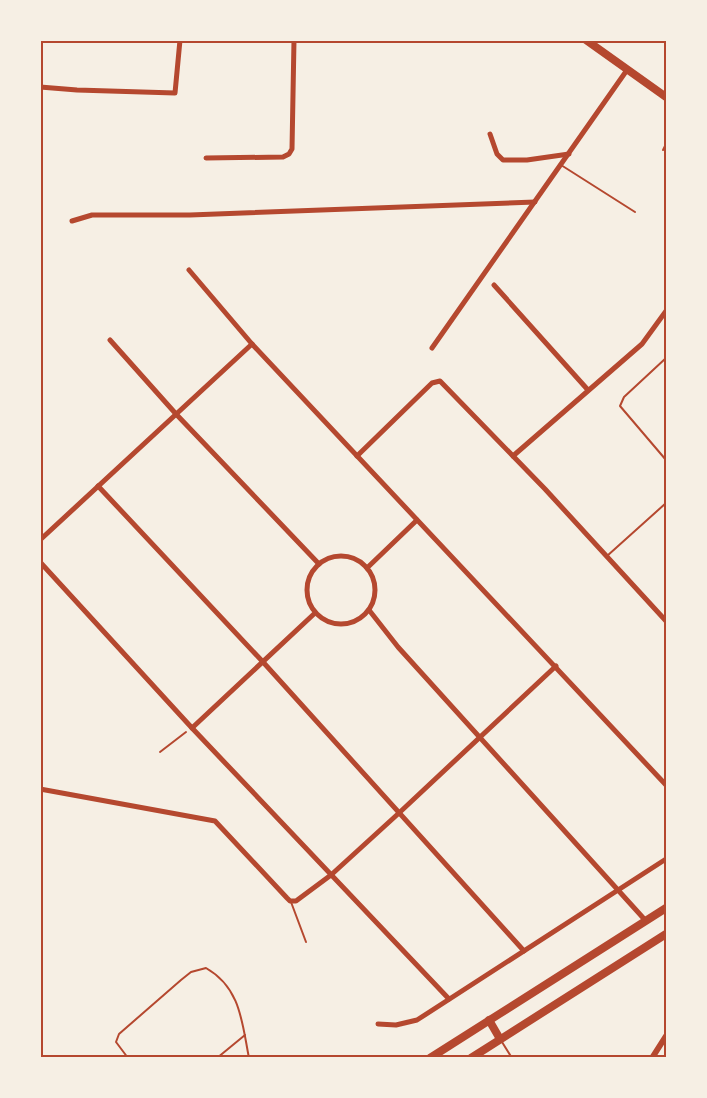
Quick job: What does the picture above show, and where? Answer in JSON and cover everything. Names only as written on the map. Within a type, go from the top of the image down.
[{"type":"highway","points":[[429,1058],[666,908]]},
{"type":"highway","points":[[471,1058],[666,934]]},
{"type":"highway","points":[[489,1020],[500,1039]]},
{"type":"main road","points":[[586,40],[666,97]]},
{"type":"street","points":[[40,87],[175,93],[180,40]]},
{"type":"street","points":[[206,158],[283,157],[289,154],[292,149],[294,40]]},
{"type":"street","points":[[432,348],[627,70]]},
{"type":"street","points":[[490,134],[497,154],[503,160],[527,160],[569,154]]},
{"type":"street","points":[[72,220],[92,215],[190,215],[535,202]]},
{"type":"street","points":[[189,270],[252,344],[666,784]]},
{"type":"street","points":[[494,285],[588,390]]},
{"type":"street","points":[[513,456],[642,344],[666,311]]},
{"type":"street","points":[[110,340],[176,414],[319,564]]},
{"type":"street","points":[[40,540],[252,344]]},
{"type":"street","points":[[357,456],[432,383],[440,381],[666,621]]},
{"type":"street","points":[[99,486],[524,951]]},
{"type":"street","points":[[367,568],[417,520]]},
{"type":"street","points":[[344,556],[352,558],[367,568],[374,581],[375,596],[369,610],[360,619],[349,624],[331,623],[315,613],[309,603],[307,593],[312,572],[319,564],[327,559],[344,556]]},
{"type":"street","points":[[40,562],[192,728],[448,999]]},
{"type":"street","points":[[369,610],[398,647],[646,921]]},
{"type":"street","points":[[192,728],[315,613]]},
{"type":"street","points":[[40,789],[215,821],[290,901],[300,899],[331,875],[556,666]]},
{"type":"street","points":[[378,1024],[396,1025],[417,1020],[666,859]]},
{"type":"street","points":[[656,1056],[666,1036]]},
{"type":"lane","points":[[663,150],[666,144]]},
{"type":"lane","points":[[561,165],[634,212]]},
{"type":"lane","points":[[666,358],[624,397],[620,406],[666,460]]},
{"type":"lane","points":[[607,556],[666,503]]},
{"type":"lane","points":[[290,901],[306,942]]},
{"type":"lane","points":[[128,1058],[116,1042],[119,1034],[181,980],[206,968],[212,971],[237,1001],[246,1035],[249,1058]]},
{"type":"lane","points":[[217,1058],[246,1035]]},
{"type":"lane","points":[[500,1039],[512,1058]]},
{"type":"path","points":[[160,752],[192,728]]}]
